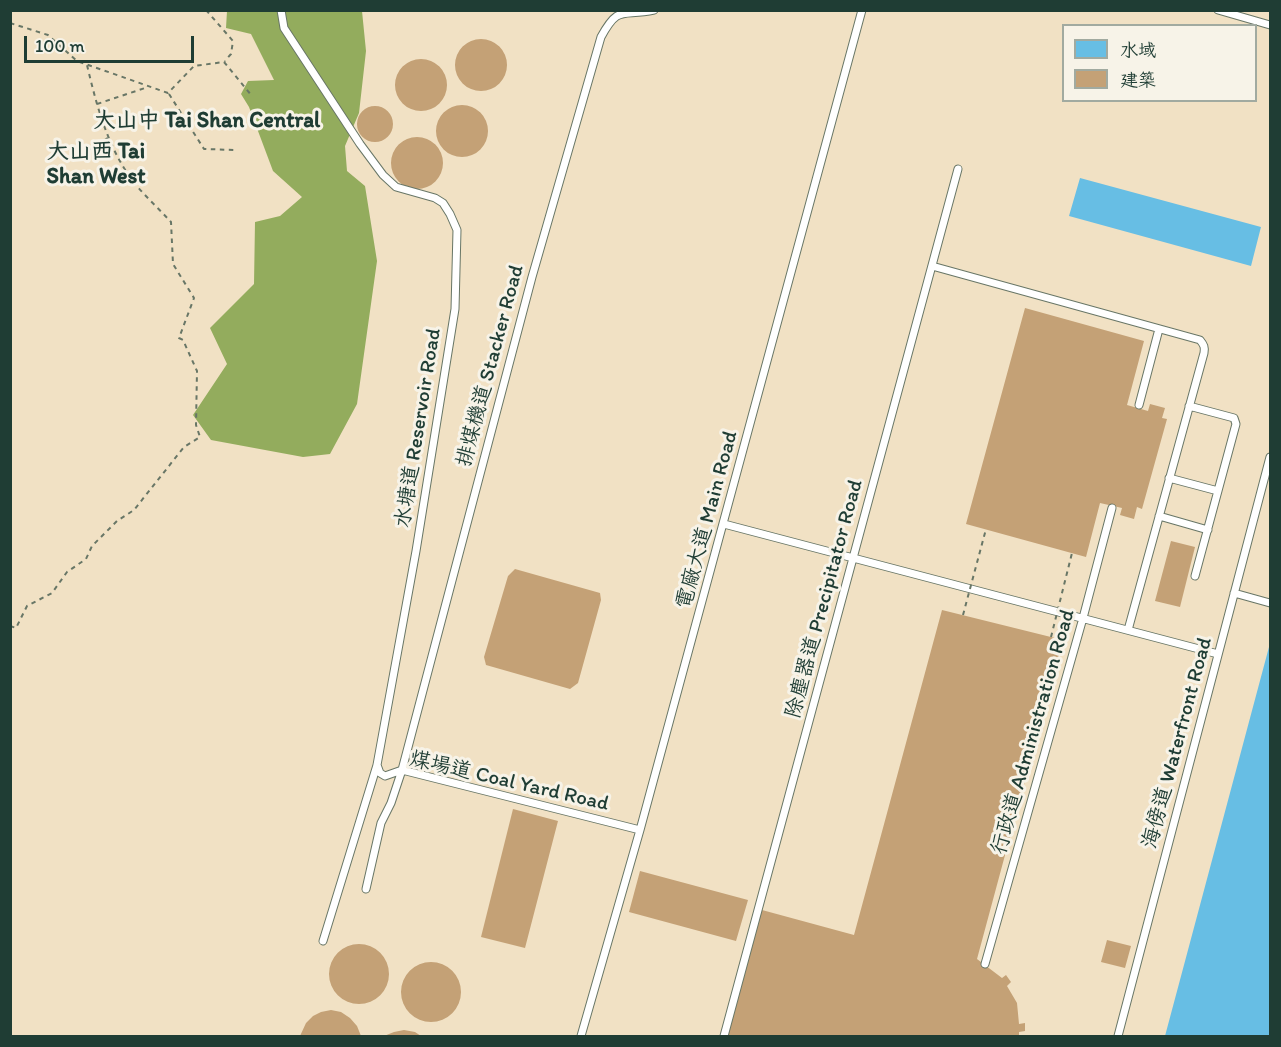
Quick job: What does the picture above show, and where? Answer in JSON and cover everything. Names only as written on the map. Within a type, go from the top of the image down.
[{"type":"lane","name":"水塘道 Reservoir Road","points":[[281,10],[284,28],[383,175],[396,187],[435,198],[443,203],[457,230],[455,309],[416,551],[376,765],[323,941]]},
{"type":"lane","name":"排煤機道 Stacker Road","points":[[366,889],[381,823],[391,803],[402,770],[526,299],[601,37],[613,17],[654,10]]},
{"type":"lane","name":"電廠大道 Main Road","points":[[581,1036],[724,524],[862,10]]},
{"type":"lane","points":[[1218,10],[1270,25]]},
{"type":"lane","name":"除塵器道 Precipitator Road","points":[[724,1036],[957,170]]},
{"type":"lane","points":[[932,266],[1200,340],[1205,347],[1128,630]]},
{"type":"lane","points":[[1139,405],[1159,329]]},
{"type":"lane","points":[[1189,406],[1236,420],[1195,576]]},
{"type":"lane","name":"海傍道 Waterfront Road","points":[[1118,1036],[1270,457]]},
{"type":"lane","points":[[1169,478],[1218,491]]},
{"type":"lane","name":"行政道 Administration Road","points":[[985,964],[1112,508]]},
{"type":"lane","points":[[1159,516],[1208,530]]},
{"type":"lane","points":[[724,524],[1218,654]]},
{"type":"lane","points":[[1234,593],[1270,603]]},
{"type":"lane","name":"煤場道 Coal Yard Road","points":[[376,765],[380,773],[385,776],[402,770],[640,830]]},
{"type":"path","points":[[168,93],[194,66],[224,62],[231,54],[233,41],[206,10]]},
{"type":"path","points":[[10,23],[48,35],[77,61],[168,93],[204,149],[235,150]]},
{"type":"path","points":[[224,62],[252,96]]},
{"type":"path","points":[[10,626],[16,628],[27,606],[52,593],[67,572],[86,559],[93,546],[117,521],[134,510],[184,447],[200,437],[195,425],[197,371],[183,340],[179,338],[194,298],[173,264],[171,222],[135,184],[108,138],[87,64]]},
{"type":"path","points":[[97,104],[149,87]]},
{"type":"path","points":[[81,155],[108,138]]},
{"type":"path","points":[[963,615],[986,529]]},
{"type":"path","points":[[1051,637],[1072,553]]},
{"type":"green space","points":[[227,11],[362,11],[366,51],[359,113],[345,146],[347,171],[365,186],[377,261],[357,404],[330,454],[303,457],[211,440],[193,415],[227,364],[210,328],[254,284],[255,222],[280,216],[302,197],[273,171],[249,107],[241,94],[248,81],[274,80],[251,34],[226,28]]},
{"type":"water","points":[[1080,178],[1261,227],[1251,266],[1069,216]]},
{"type":"water","points":[[1269,647],[1270,1036],[1165,1036]]},
{"type":"building","points":[[481,39],[495,43],[503,51],[507,65],[503,79],[495,87],[481,91],[467,87],[459,79],[455,65],[459,51],[467,43]]},
{"type":"building","points":[[421,59],[435,63],[443,71],[447,85],[443,99],[435,107],[421,111],[407,107],[399,99],[395,85],[399,71],[407,63]]},
{"type":"building","points":[[462,105],[476,109],[484,117],[488,131],[484,145],[476,153],[462,157],[448,153],[440,145],[436,131],[440,117],[448,109]]},
{"type":"building","points":[[375,106],[388,111],[393,124],[388,137],[375,142],[362,137],[357,124],[362,111]]},
{"type":"building","points":[[417,137],[431,141],[439,149],[443,163],[439,177],[431,185],[417,189],[403,185],[395,177],[391,163],[395,149],[403,141]]},
{"type":"building","points":[[1025,308],[1144,341],[1127,405],[1148,411],[1150,404],[1165,408],[1162,418],[1167,419],[1142,509],[1137,507],[1134,519],[1120,515],[1122,508],[1100,503],[1086,557],[966,524]]},
{"type":"building","points":[[1171,541],[1195,547],[1180,607],[1155,601]]},
{"type":"building","points":[[515,569],[600,593],[601,600],[578,683],[570,689],[486,665],[484,657],[508,576]]},
{"type":"building","points":[[942,610],[1063,640],[977,959],[1002,978],[1006,975],[1011,982],[1007,986],[1017,1003],[1019,1024],[1025,1023],[1025,1031],[1019,1032],[1019,1036],[728,1036],[762,910],[854,935]]},
{"type":"building","points":[[513,809],[558,821],[525,948],[481,937]]},
{"type":"building","points":[[640,871],[748,900],[736,941],[629,912]]},
{"type":"building","points":[[1107,940],[1131,946],[1125,968],[1101,962]]},
{"type":"building","points":[[353,944],[365,944],[376,949],[384,957],[389,974],[387,986],[376,999],[365,1004],[353,1004],[342,999],[334,991],[329,980],[329,968],[334,957],[342,949]]},
{"type":"building","points":[[425,962],[437,962],[448,967],[456,975],[461,992],[459,1004],[448,1017],[437,1022],[425,1022],[414,1017],[406,1009],[401,998],[401,986],[406,975],[414,967]]},
{"type":"building","points":[[331,1010],[341,1012],[350,1018],[357,1026],[361,1036],[300,1036],[306,1023],[313,1016]]},
{"type":"building","points":[[404,1030],[421,1036],[384,1036],[394,1032]]},
{"type":"district","name":"大山中 Tai Shan Central","points":[[207,121]]},
{"type":"district","name":"大山西 Tai Shan West","points":[[96,164]]}]
